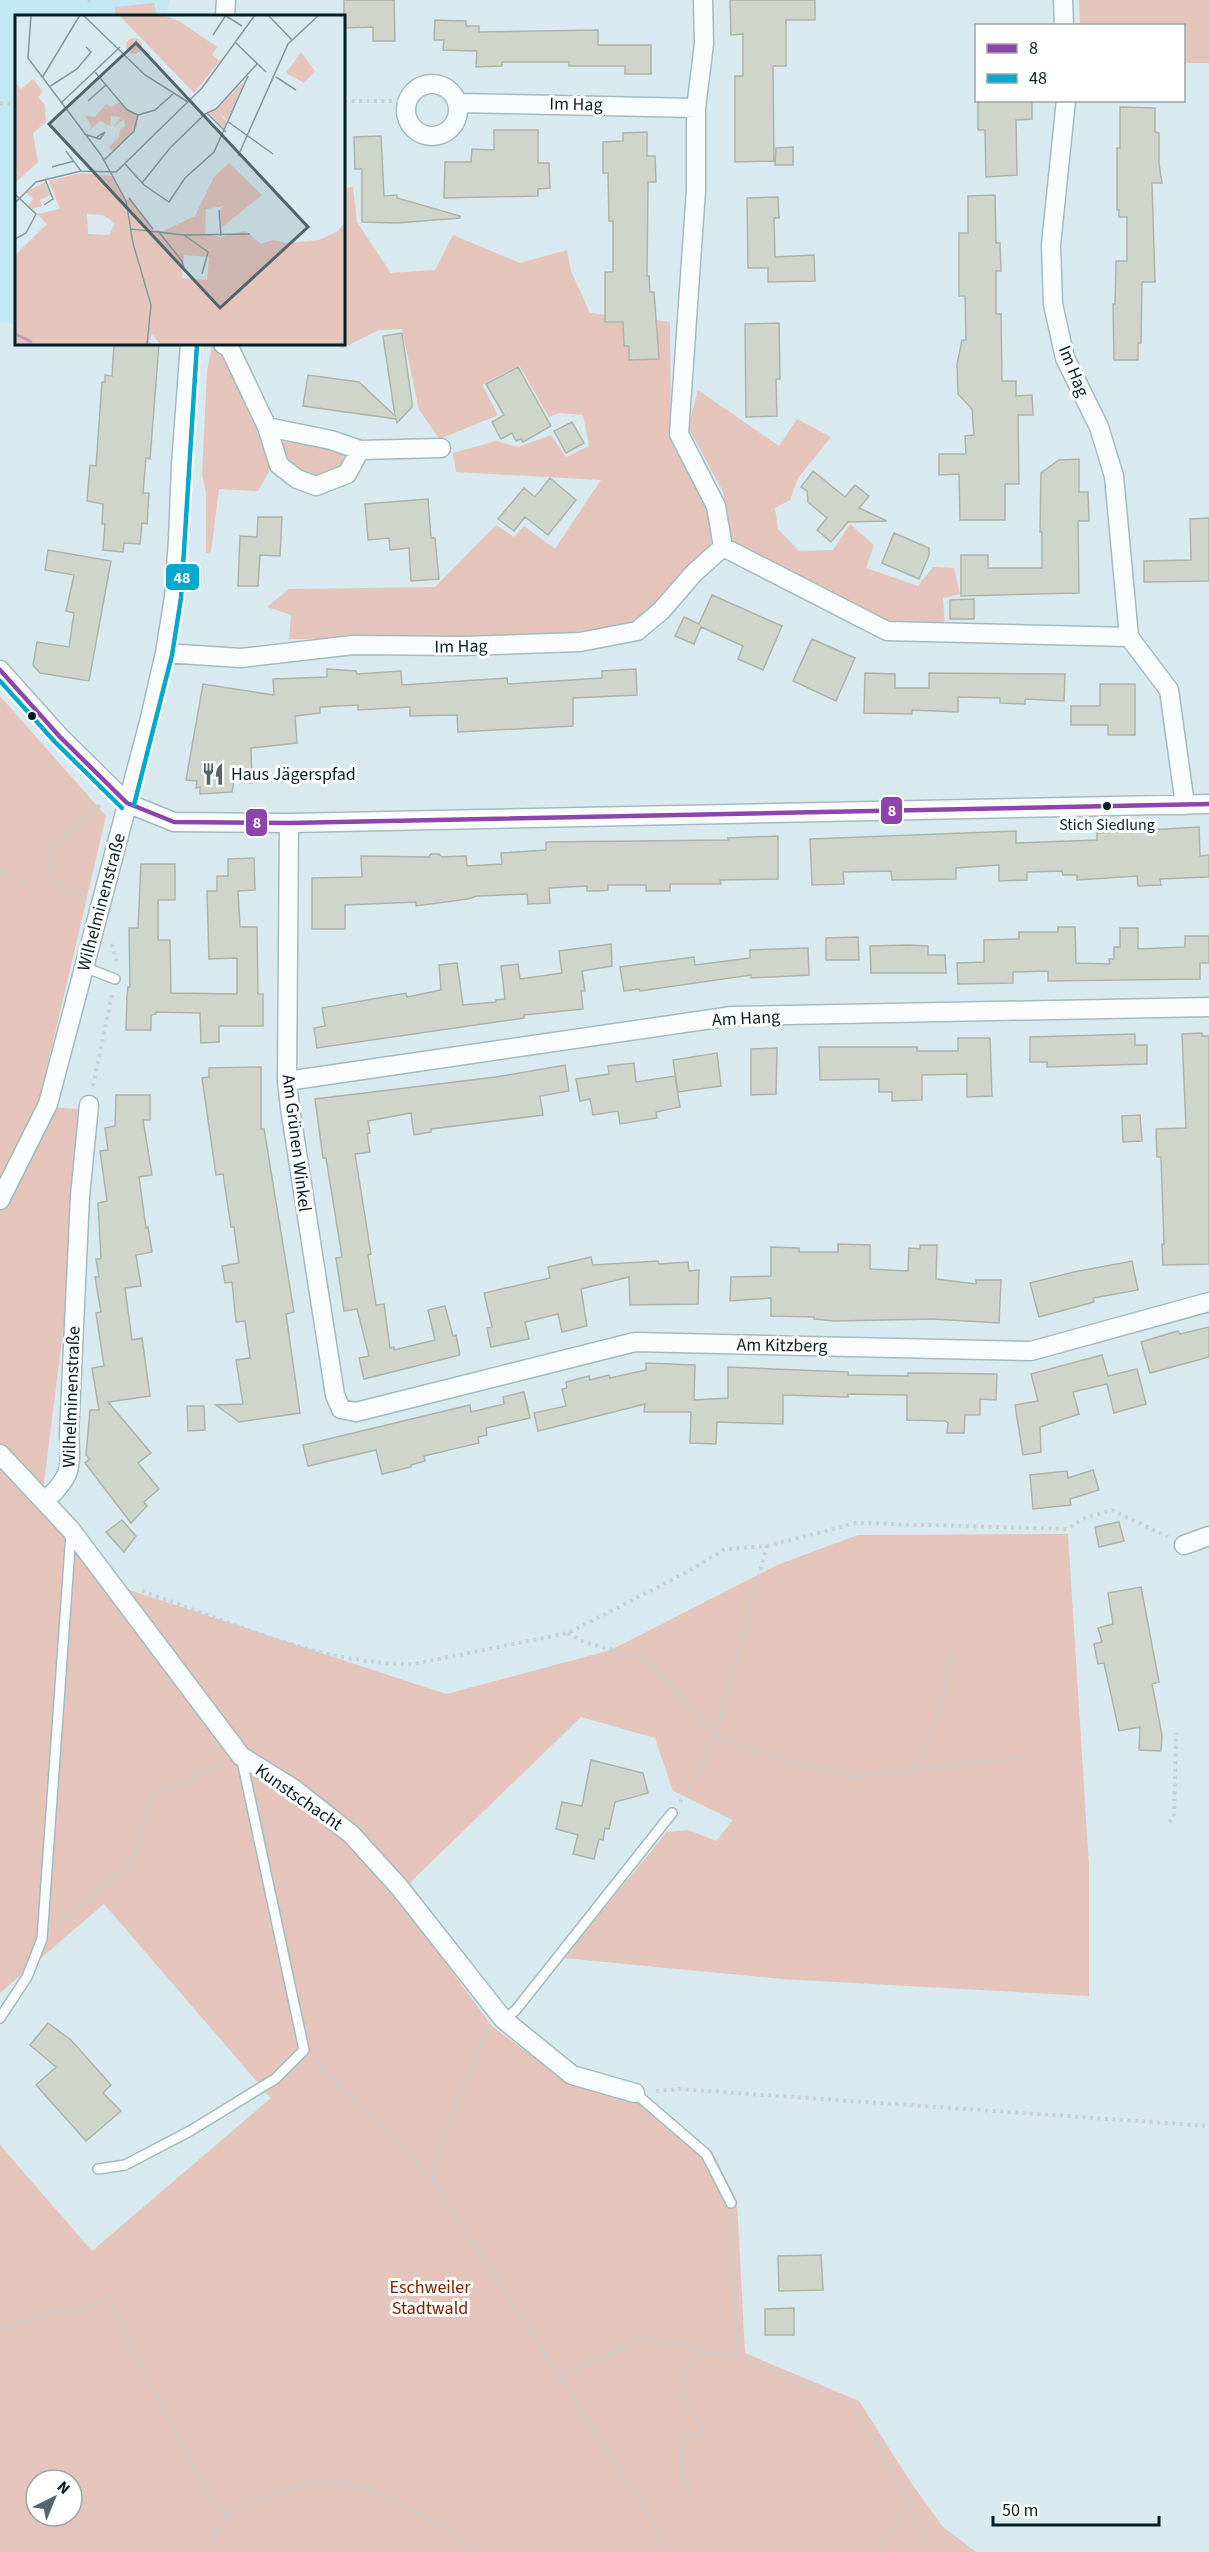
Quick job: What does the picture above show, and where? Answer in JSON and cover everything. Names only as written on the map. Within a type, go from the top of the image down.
[{"type":"street","points":[[225,15],[226,0]]},
{"type":"street","points":[[703,0],[704,44],[696,108],[696,190],[679,434],[716,506],[723,547],[888,631],[1129,637],[1169,690],[1185,805]]},
{"type":"street","points":[[1064,0],[1064,24]]},
{"type":"street","points":[[432,84],[448,90],[457,103],[458,112],[450,128],[435,136],[418,132],[411,126],[405,110],[407,101],[417,88],[432,84]]},
{"type":"street","name":"Im Hag","points":[[1066,102],[1051,244],[1053,304],[1065,358],[1099,427],[1114,476],[1129,637]]},
{"type":"street","name":"Im Hag","points":[[457,103],[696,108]]},
{"type":"street","name":"Wilhelminenstraße","points":[[0,1200],[48,1104],[165,653],[176,563],[190,345]]},
{"type":"street","points":[[224,345],[230,349],[267,427],[279,465],[297,479],[316,486],[347,474],[360,450]]},
{"type":"street","points":[[267,427],[331,440],[360,450],[441,448]]},
{"type":"street","name":"Im Hag","points":[[165,653],[241,658],[353,645],[463,646],[580,642],[637,631],[661,611],[694,573],[723,547]]},
{"type":"street","points":[[0,670],[60,737],[113,791],[127,803],[174,822],[289,823],[1209,804]]},
{"type":"street","name":"Am Grünen Winkel","points":[[289,823],[287,1081],[334,1395],[341,1409],[356,1412]]},
{"type":"street","name":"Am Hang","points":[[287,1081],[732,1016],[1209,1007]]},
{"type":"street","name":"Wilhelminenstraße","points":[[45,1501],[63,1485],[69,1473],[71,1456],[69,1435],[80,1196],[89,1105]]},
{"type":"street","name":"Am Kitzberg","points":[[356,1412],[634,1342],[1031,1351],[1209,1302]]},
{"type":"street","name":"Kunstschacht","points":[[0,1454],[71,1530],[241,1756],[294,1789],[351,1834],[400,1888],[503,2019],[572,2075],[635,2093]]},
{"type":"street","points":[[1184,1545],[1209,1536]]},
{"type":"lane","points":[[84,967],[115,979]]},
{"type":"lane","points":[[0,2018],[27,1977],[42,1939],[71,1530]]},
{"type":"lane","points":[[98,2169],[125,2165],[190,2131],[275,2079],[304,2050],[241,1756]]},
{"type":"lane","points":[[503,2019],[515,2011],[672,1813]]},
{"type":"lane","points":[[635,2093],[705,2154],[731,2203]]},
{"type":"path","points":[[88,0],[95,3]]},
{"type":"path","points":[[345,100],[407,101]]},
{"type":"path","points":[[0,102],[15,104]]},
{"type":"path","points":[[89,1105],[117,963],[101,903],[58,886],[49,868],[51,848],[113,791]]},
{"type":"path","points":[[0,871],[23,882]]},
{"type":"path","points":[[114,1585],[131,1587],[283,1641],[325,1653],[388,1664],[414,1664],[568,1633],[689,1571],[725,1549],[767,1546],[856,1523],[1067,1529],[1085,1518],[1112,1510],[1184,1545]]},
{"type":"path","points":[[672,1813],[696,1780],[715,1735],[767,1546]]},
{"type":"path","points":[[568,1633],[586,1643],[634,1655],[657,1670],[715,1735],[746,1749],[849,1777],[1026,1757]]},
{"type":"path","points":[[912,1770],[937,1720],[954,1651]]},
{"type":"path","points":[[1169,1822],[1174,1817],[1176,1733]]},
{"type":"path","points":[[42,1939],[134,1862],[151,1798],[241,1756]]},
{"type":"path","points":[[433,2181],[442,2137],[477,2052],[490,2024],[503,2019]]},
{"type":"path","points":[[304,2050],[433,2181],[561,2377],[670,2552]]},
{"type":"path","points":[[635,2093],[679,2088],[1209,2126]]},
{"type":"path","points":[[731,2203],[738,2357]]},
{"type":"path","points":[[0,2328],[61,2311],[82,2310],[109,2297],[138,2363],[208,2492],[227,2515]]},
{"type":"path","points":[[561,2377],[642,2338],[738,2357],[851,2402],[912,2503],[927,2552]]},
{"type":"path","points":[[690,2489],[683,2476],[680,2454],[686,2438],[704,2433],[703,2426],[686,2405],[682,2382],[685,2370],[706,2350]]},
{"type":"path","points":[[210,2552],[216,2531],[227,2515],[301,2486],[354,2486],[426,2518],[475,2552]]},
{"type":"path","points":[[873,2552],[912,2503]]},
{"type":"shaded area","points":[[0,0],[169,0],[167,15],[15,15],[15,324],[0,322]]},
{"type":"green space","points":[[1079,0],[1209,0],[1209,63],[1185,63],[1185,24],[1080,24]]},
{"type":"green space","points":[[154,3],[157,15],[115,15],[115,7]]},
{"type":"green space","points":[[353,187],[357,222],[391,273],[435,270],[453,235],[520,263],[567,250],[571,271],[590,313],[670,322],[671,437],[709,502],[718,545],[635,628],[473,639],[289,639],[291,615],[267,607],[289,589],[435,587],[496,525],[514,537],[524,526],[555,549],[601,480],[456,472],[453,453],[496,441],[518,447],[551,435],[566,457],[589,446],[583,415],[559,413],[549,417],[519,365],[482,385],[498,415],[440,439],[419,410],[402,329],[379,330],[343,348],[329,345],[345,345],[345,188]]},
{"type":"green space","points":[[212,346],[222,355],[240,384],[272,466],[258,491],[219,489],[211,552],[206,553],[206,492],[202,475],[207,371]]},
{"type":"green space","points":[[698,390],[779,446],[797,419],[831,437],[798,478],[790,500],[775,508],[778,529],[799,551],[833,550],[850,524],[874,545],[866,568],[918,586],[933,567],[954,568],[960,594],[943,598],[945,627],[890,624],[732,542],[723,492],[688,427]]},
{"type":"green space","points":[[276,440],[344,451],[342,462],[333,476],[311,479],[285,466]]},
{"type":"green space","name":"Eschweiler Stadtwald","points":[[0,696],[106,816],[38,1106],[91,1110],[41,1506],[105,1582],[446,1694],[611,1650],[777,1565],[858,1535],[1068,1534],[1089,1866],[1089,1996],[782,1979],[563,1958],[667,1832],[689,1830],[716,1841],[733,1820],[673,1791],[655,1738],[581,1717],[396,1896],[492,2026],[570,2084],[654,2108],[712,2151],[737,2201],[745,2353],[859,2401],[942,2526],[976,2552],[0,2552],[0,2145],[92,2251],[271,2098],[104,1904],[0,1993]]},
{"type":"building","points":[[344,0],[394,0],[395,41],[373,41],[373,27],[345,28]]},
{"type":"building","points":[[730,0],[815,0],[815,20],[786,20],[786,66],[773,66],[774,161],[735,162],[735,76],[743,76],[743,34],[731,35]]},
{"type":"building","points":[[435,20],[466,21],[466,26],[479,26],[479,32],[598,30],[598,45],[651,45],[651,74],[625,74],[625,66],[569,66],[569,62],[502,62],[502,66],[476,67],[477,51],[443,50],[444,40],[434,40]]},
{"type":"building","points":[[978,102],[1032,102],[1032,119],[1016,120],[1017,175],[986,177],[985,130],[978,130]]},
{"type":"building","points":[[1120,107],[1155,108],[1155,132],[1159,133],[1159,164],[1162,183],[1152,183],[1155,282],[1142,282],[1141,343],[1138,343],[1138,360],[1114,360],[1113,304],[1115,304],[1116,261],[1127,261],[1127,217],[1119,217],[1119,210],[1117,210],[1117,148],[1120,148]]},
{"type":"building","points":[[494,130],[538,130],[538,163],[549,163],[550,188],[538,189],[538,196],[444,198],[445,162],[471,162],[472,149],[494,150]]},
{"type":"building","points":[[647,132],[647,156],[655,156],[656,182],[648,182],[647,276],[649,276],[650,292],[654,292],[659,359],[629,360],[629,346],[624,346],[623,322],[605,322],[605,272],[613,272],[613,221],[609,221],[608,173],[603,173],[603,142],[623,141],[623,133]]},
{"type":"building","points":[[381,136],[384,196],[397,195],[397,198],[460,216],[460,218],[397,223],[362,222],[362,169],[355,169],[354,137]]},
{"type":"building","points":[[793,147],[793,165],[775,165],[776,148]]},
{"type":"building","points":[[995,195],[996,243],[1000,243],[1001,271],[996,271],[996,314],[1001,314],[1002,381],[1016,381],[1016,396],[1032,395],[1033,415],[1018,415],[1019,484],[1005,484],[1005,520],[960,520],[959,474],[939,475],[939,454],[966,454],[965,436],[974,435],[972,409],[958,394],[957,364],[962,340],[966,340],[965,296],[959,296],[959,233],[968,233],[968,196]]},
{"type":"building","points":[[778,197],[779,218],[774,218],[775,257],[814,255],[815,281],[768,282],[768,268],[748,268],[747,198]]},
{"type":"building","points":[[779,323],[780,379],[776,379],[777,416],[746,417],[745,324]]},
{"type":"building","points":[[402,333],[412,407],[397,423],[396,419],[303,406],[308,375],[359,382],[395,416],[383,336]]},
{"type":"building","points":[[114,345],[159,345],[150,459],[146,458],[143,493],[149,493],[147,524],[142,523],[140,544],[124,543],[123,552],[103,550],[105,524],[102,524],[103,504],[87,501],[90,465],[96,466],[102,382],[105,382],[105,375],[112,376]]},
{"type":"building","points":[[518,367],[551,426],[523,442],[521,439],[516,441],[512,433],[501,439],[492,422],[504,415],[486,384]]},
{"type":"building","points":[[572,422],[584,443],[566,453],[554,431]]},
{"type":"building","points":[[1079,459],[1079,492],[1088,492],[1089,521],[1078,521],[1079,593],[961,596],[961,555],[988,555],[988,568],[1042,568],[1041,473],[1059,460]]},
{"type":"building","points":[[813,471],[845,497],[855,485],[869,496],[859,508],[887,521],[848,522],[831,542],[817,530],[827,518],[808,502],[807,491],[801,487]]},
{"type":"building","points":[[550,478],[576,500],[548,535],[525,517],[514,531],[498,519],[524,488],[535,497]]},
{"type":"building","points":[[428,499],[431,538],[435,538],[439,579],[411,581],[409,548],[390,550],[389,538],[368,540],[365,504]]},
{"type":"building","points":[[258,517],[282,517],[280,556],[260,555],[258,586],[238,586],[240,536],[257,537]]},
{"type":"building","points":[[1209,518],[1209,581],[1144,582],[1144,561],[1191,560],[1190,519]]},
{"type":"building","points":[[894,533],[929,548],[929,555],[919,579],[882,563]]},
{"type":"building","points":[[48,550],[111,561],[89,681],[40,673],[33,665],[37,642],[69,647],[74,613],[66,611],[74,575],[45,570]]},
{"type":"building","points":[[712,595],[782,626],[763,670],[738,659],[743,646],[701,627],[694,644],[675,636],[684,617],[699,624]]},
{"type":"building","points":[[974,599],[974,619],[950,619],[950,600]]},
{"type":"building","points":[[812,639],[855,658],[836,701],[793,681]]},
{"type":"building","points":[[327,669],[356,671],[357,674],[401,671],[402,685],[507,678],[508,684],[602,678],[602,671],[636,669],[637,695],[573,698],[573,726],[458,732],[457,715],[410,716],[410,707],[358,710],[358,705],[320,707],[320,713],[295,716],[297,743],[251,748],[252,783],[234,781],[232,792],[200,794],[200,787],[196,788],[197,781],[186,780],[203,684],[274,695],[273,679],[327,677]]},
{"type":"building","points":[[865,673],[895,674],[895,688],[929,688],[929,673],[1065,674],[1064,701],[1025,699],[1025,704],[1000,703],[1000,698],[958,697],[958,712],[912,710],[912,714],[864,713]]},
{"type":"building","points":[[1100,684],[1135,684],[1135,735],[1108,735],[1108,725],[1071,725],[1071,706],[1100,706]]},
{"type":"building","points":[[1199,827],[1200,856],[1209,855],[1209,877],[1160,879],[1161,885],[1138,886],[1137,876],[1077,880],[1077,875],[1063,875],[1062,871],[1027,872],[1027,880],[999,881],[999,865],[956,868],[956,879],[892,880],[891,871],[843,872],[844,884],[812,885],[810,839],[1016,831],[1016,843],[1097,840],[1097,833]]},
{"type":"building","points":[[778,836],[778,879],[720,880],[721,884],[670,884],[670,891],[646,891],[646,885],[608,885],[608,890],[599,891],[587,891],[587,886],[549,888],[550,903],[528,904],[527,894],[477,896],[416,906],[416,902],[345,905],[345,929],[312,929],[312,878],[362,877],[361,856],[429,857],[431,854],[439,854],[442,857],[466,856],[467,866],[502,864],[501,853],[546,850],[546,842],[728,840],[728,838]]},
{"type":"building","points":[[254,858],[255,890],[238,891],[240,927],[257,927],[258,994],[263,994],[263,1026],[219,1026],[219,1042],[201,1043],[200,1013],[156,1012],[151,1015],[151,1030],[126,1030],[127,996],[128,987],[130,987],[129,928],[138,928],[141,864],[175,864],[175,900],[158,900],[158,940],[170,940],[171,993],[237,994],[237,958],[209,959],[207,891],[217,891],[217,876],[228,876],[228,859]]},
{"type":"building","points":[[1058,927],[1075,927],[1076,963],[1110,964],[1109,959],[1114,959],[1114,947],[1120,947],[1120,928],[1138,928],[1138,949],[1185,947],[1185,936],[1209,936],[1209,963],[1200,963],[1200,979],[1048,981],[1048,971],[1013,972],[1013,983],[958,984],[957,963],[984,962],[984,940],[1019,939],[1019,932],[1058,932]]},
{"type":"building","points":[[858,937],[859,960],[826,960],[826,938]]},
{"type":"building","points":[[611,944],[612,966],[582,971],[585,991],[581,991],[583,1009],[524,1015],[524,1018],[317,1048],[314,1028],[325,1026],[322,1008],[406,993],[407,997],[441,990],[439,965],[457,963],[463,1005],[496,1002],[496,1000],[505,999],[501,966],[518,964],[520,979],[562,973],[559,951]]},
{"type":"building","points":[[870,946],[928,946],[928,955],[945,955],[946,973],[871,973]]},
{"type":"building","points":[[808,948],[809,975],[751,978],[751,975],[640,991],[639,989],[624,991],[620,967],[694,957],[695,965],[750,958],[750,950]]},
{"type":"building","points":[[1202,1033],[1202,1036],[1209,1036],[1209,1264],[1163,1265],[1161,1157],[1157,1157],[1156,1129],[1186,1128],[1182,1034]]},
{"type":"building","points":[[1135,1034],[1135,1045],[1147,1045],[1147,1064],[1047,1067],[1047,1062],[1030,1062],[1030,1037]]},
{"type":"building","points":[[958,1038],[990,1038],[992,1096],[967,1097],[967,1074],[922,1075],[922,1100],[892,1101],[892,1092],[879,1092],[879,1079],[820,1080],[819,1047],[917,1047],[917,1051],[958,1051]]},
{"type":"building","points":[[777,1048],[776,1094],[751,1095],[751,1049]]},
{"type":"building","points":[[717,1053],[721,1086],[678,1092],[673,1060]]},
{"type":"building","points":[[634,1063],[636,1082],[675,1076],[680,1107],[656,1112],[657,1118],[620,1124],[618,1111],[593,1115],[590,1099],[580,1101],[576,1079],[609,1074],[608,1066]]},
{"type":"building","points":[[565,1065],[569,1091],[540,1096],[543,1115],[431,1129],[431,1132],[414,1135],[411,1113],[368,1121],[370,1133],[367,1134],[370,1152],[355,1154],[371,1254],[368,1255],[376,1305],[384,1304],[390,1348],[394,1347],[394,1350],[435,1340],[428,1310],[445,1306],[453,1336],[456,1335],[460,1355],[364,1379],[359,1358],[369,1356],[357,1309],[344,1311],[336,1258],[342,1257],[326,1158],[323,1158],[315,1099],[496,1077]]},
{"type":"building","points":[[261,1067],[261,1129],[264,1129],[294,1312],[286,1314],[300,1413],[239,1422],[216,1405],[243,1404],[236,1360],[250,1358],[245,1321],[236,1322],[232,1282],[225,1283],[222,1266],[239,1263],[223,1174],[216,1175],[202,1078],[209,1077],[209,1068]]},
{"type":"building","points":[[116,1095],[150,1095],[150,1120],[143,1120],[152,1175],[139,1177],[146,1228],[148,1227],[152,1252],[136,1255],[141,1286],[125,1288],[132,1340],[142,1338],[150,1396],[108,1402],[151,1453],[138,1463],[159,1489],[144,1502],[147,1506],[131,1523],[85,1463],[90,1459],[86,1455],[90,1410],[99,1410],[92,1368],[104,1366],[96,1313],[101,1312],[95,1277],[99,1277],[96,1259],[101,1259],[98,1203],[107,1201],[100,1151],[108,1150],[105,1128],[115,1126]]},
{"type":"building","points":[[1140,1115],[1142,1141],[1123,1142],[1122,1116]]},
{"type":"building","points":[[838,1244],[870,1245],[870,1269],[908,1271],[909,1248],[920,1249],[920,1245],[937,1245],[936,1279],[976,1284],[976,1280],[1001,1280],[999,1323],[933,1319],[835,1321],[814,1319],[814,1317],[771,1316],[771,1298],[730,1301],[731,1277],[771,1276],[771,1247],[799,1248],[799,1252],[838,1252]]},
{"type":"building","points":[[591,1257],[593,1265],[658,1261],[659,1264],[688,1262],[689,1271],[699,1270],[698,1304],[630,1305],[629,1277],[581,1289],[587,1326],[562,1332],[558,1314],[525,1322],[529,1339],[491,1347],[487,1328],[492,1327],[484,1293],[550,1278],[548,1267]]},
{"type":"building","points":[[1132,1261],[1138,1290],[1093,1298],[1094,1302],[1039,1317],[1030,1283]]},
{"type":"building","points":[[1209,1327],[1209,1357],[1150,1373],[1141,1342],[1178,1331],[1180,1334]]},
{"type":"building","points":[[1102,1355],[1108,1376],[1137,1369],[1146,1404],[1114,1413],[1107,1384],[1073,1392],[1079,1414],[1040,1427],[1041,1452],[1023,1455],[1015,1405],[1038,1401],[1031,1374]]},
{"type":"building","points":[[646,1363],[695,1365],[694,1400],[728,1398],[728,1367],[848,1372],[848,1375],[997,1374],[996,1400],[980,1399],[980,1415],[965,1415],[964,1433],[947,1433],[948,1423],[945,1421],[907,1420],[907,1395],[848,1394],[848,1397],[783,1395],[783,1424],[717,1422],[716,1444],[690,1443],[691,1412],[644,1412],[645,1404],[538,1431],[534,1413],[566,1406],[562,1389],[567,1388],[566,1382],[589,1376],[590,1380],[609,1375],[610,1378],[646,1370]]},
{"type":"building","points":[[524,1392],[530,1418],[486,1428],[487,1435],[478,1437],[479,1443],[424,1456],[425,1461],[411,1465],[411,1467],[382,1474],[376,1450],[308,1466],[303,1445],[470,1405],[471,1412],[504,1404],[503,1397]]},
{"type":"building","points":[[187,1406],[204,1406],[205,1430],[188,1431]]},
{"type":"building","points":[[1093,1470],[1099,1490],[1070,1499],[1071,1505],[1033,1509],[1030,1475],[1067,1471],[1068,1478]]},
{"type":"building","points":[[122,1520],[136,1536],[124,1552],[106,1532]]},
{"type":"building","points":[[1119,1522],[1124,1541],[1099,1547],[1095,1527]]},
{"type":"building","points":[[1141,1587],[1159,1682],[1152,1684],[1162,1735],[1161,1751],[1139,1750],[1140,1727],[1119,1731],[1104,1663],[1098,1664],[1094,1644],[1102,1642],[1098,1628],[1113,1624],[1108,1593]]},
{"type":"building","points":[[591,1760],[643,1773],[648,1793],[615,1802],[609,1829],[605,1828],[603,1840],[599,1839],[594,1859],[573,1854],[578,1835],[556,1829],[562,1802],[582,1806]]},
{"type":"building","points":[[48,2023],[71,2040],[111,2085],[103,2093],[121,2111],[86,2141],[36,2085],[56,2067],[30,2045]]},
{"type":"building","points":[[821,2255],[823,2290],[779,2291],[778,2256]]},
{"type":"building","points":[[794,2308],[794,2335],[765,2335],[765,2309]]},
{"type":"transit line","name":"48","points":[[134,805],[172,655],[181,598],[197,345]]},
{"type":"transit line","name":"8","points":[[0,670],[60,737],[127,803],[174,822],[289,823],[1209,804]]},
{"type":"transit line","name":"48","points":[[0,681],[55,742],[122,808]]},
{"type":"place","name":"Haus Jägerspfad","points":[[213,774]]},
{"type":"place","name":"Stich Siedlung","points":[[1107,806]]}]
